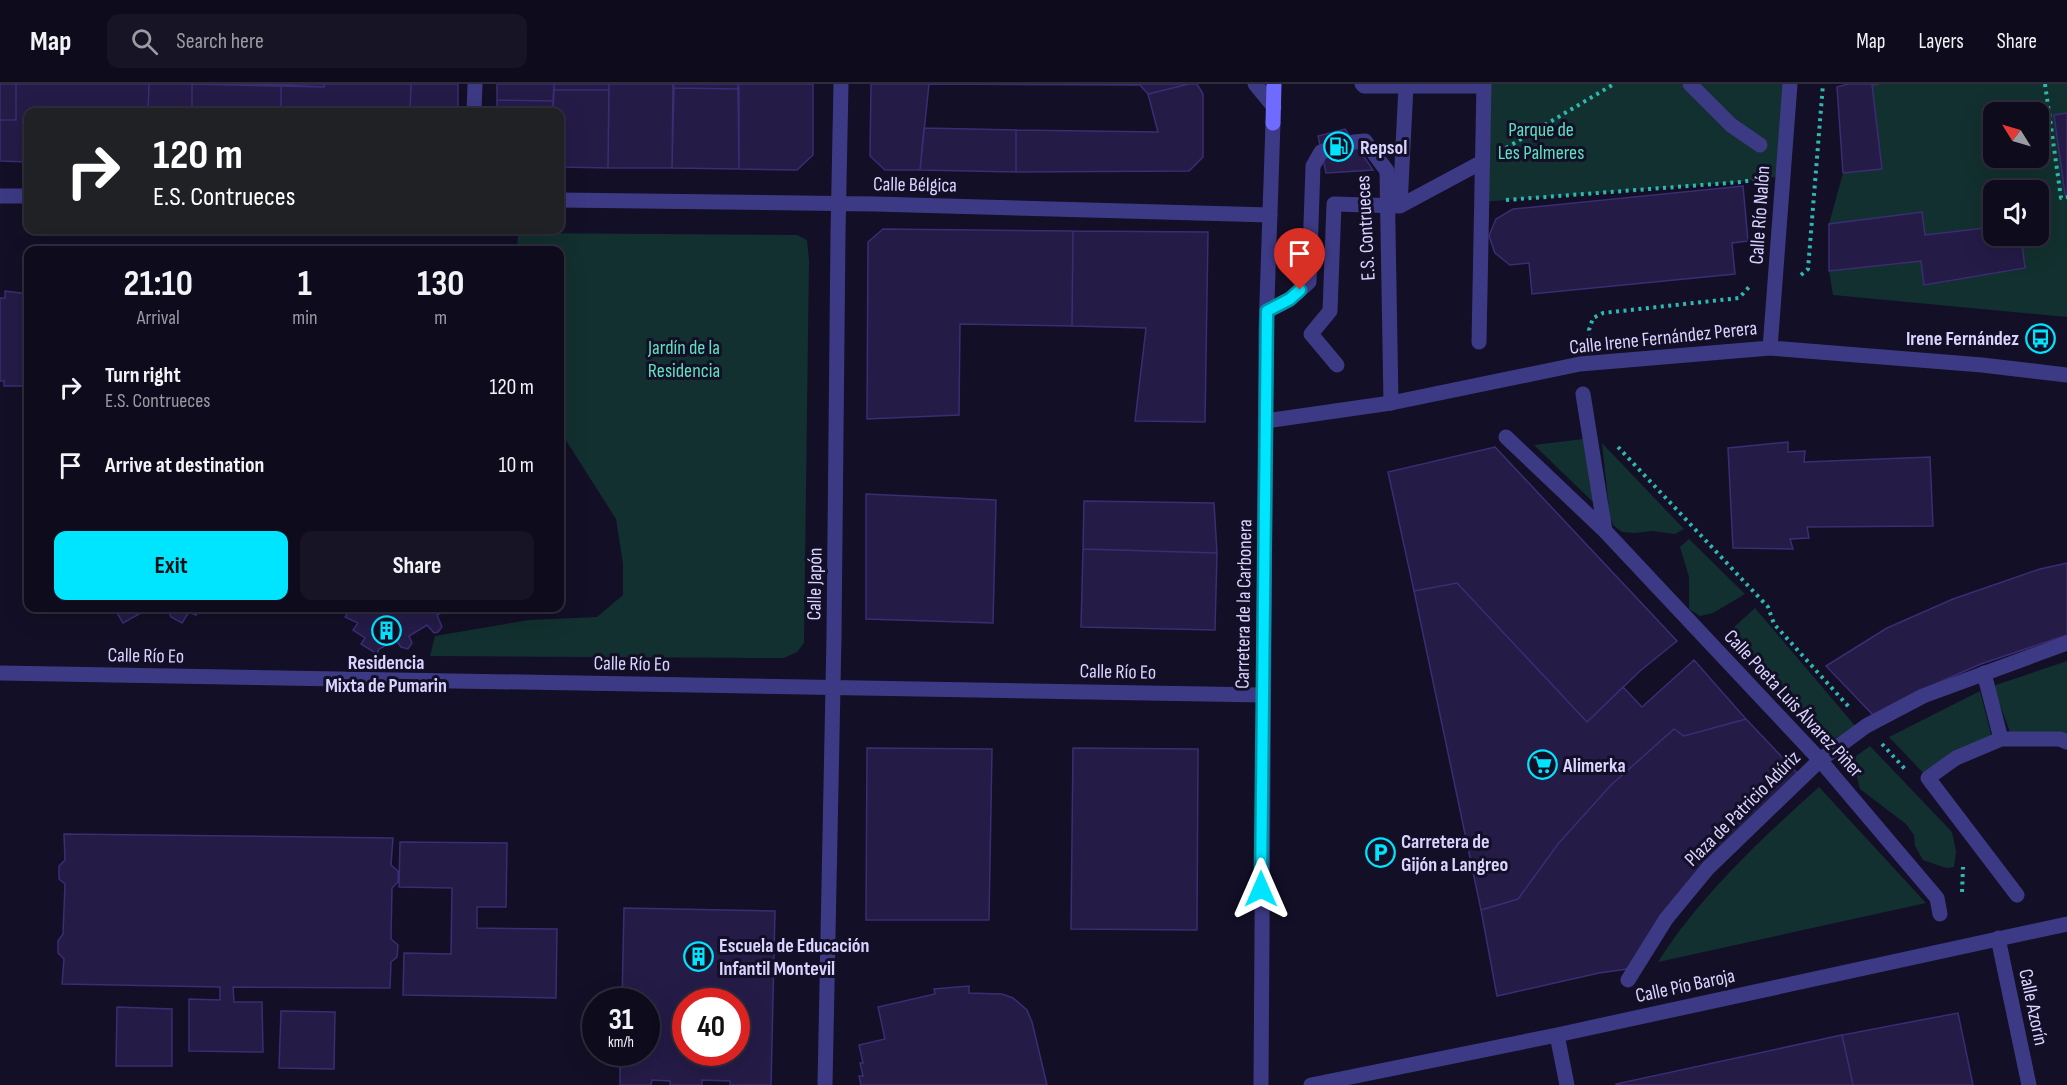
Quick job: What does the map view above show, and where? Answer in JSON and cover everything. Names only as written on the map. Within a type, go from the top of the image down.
[{"type":"main road","points":[[1273,123],[1274,84]]},
{"type":"street","points":[[474,108],[475,84]]},
{"type":"street","name":"Calle Japón","points":[[825,1085],[841,84]]},
{"type":"street","points":[[1255,84],[1274,107]]},
{"type":"street","points":[[1362,84],[1364,86],[1484,85],[1479,342]]},
{"type":"street","points":[[1690,84],[1731,125],[1760,145]]},
{"type":"street","name":"Calle Río Nalón","points":[[1770,348],[1790,84]]},
{"type":"street","points":[[1394,206],[1406,86]]},
{"type":"street","name":"Carretera de la Carbonera","points":[[1261,1085],[1267,311],[1273,123]]},
{"type":"street","name":"E.S. Contrueces","points":[[1267,311],[1290,299],[1309,282],[1313,166],[1322,152],[1365,141],[1387,171],[1394,206],[1391,403]]},
{"type":"street","points":[[1337,365],[1311,334],[1330,311],[1334,204],[1394,206],[1482,162]]},
{"type":"street","points":[[0,196],[24,196]]},
{"type":"street","name":"Calle Bélgica","points":[[564,200],[839,203],[1270,214]]},
{"type":"street","name":"Calle Irene Fernández Perera","points":[[1266,421],[1391,403],[1594,363],[1770,348],[1982,365],[2067,375]]},
{"type":"street","points":[[1583,394],[1605,531]]},
{"type":"street","name":"Calle Poeta Luis Álvarez Piñer","points":[[1506,437],[1605,531],[1821,760],[1936,898],[1941,914]]},
{"type":"street","name":"Plaza de Patricio Adúriz","points":[[1628,980],[1666,919],[1708,868],[1821,760],[1866,726],[1923,696],[2067,643]]},
{"type":"street","name":"Calle Río Eo","points":[[0,673],[1263,694]]},
{"type":"street","points":[[1984,673],[2001,739]]},
{"type":"street","points":[[2016,895],[1928,778],[1956,758],[2001,739],[2060,739],[2067,742]]},
{"type":"street","name":"Calle Pío Baroja","points":[[1311,1085],[1557,1035],[2067,924]]},
{"type":"street","name":"Calle Azorín","points":[[1998,938],[2029,1085]]},
{"type":"street","points":[[1557,1035],[1567,1085]]},
{"type":"path","points":[[1482,162],[1614,84]]},
{"type":"path","points":[[1594,363],[1589,330],[1593,318],[1603,313],[1739,298],[1758,278],[1799,277],[1808,268],[1823,84]]},
{"type":"path","points":[[2045,84],[2061,198],[2067,197]]},
{"type":"path","points":[[1481,202],[1758,179]]},
{"type":"path","points":[[1612,441],[1768,607],[1774,624],[1912,776]]},
{"type":"path","points":[[1962,897],[1963,863]]},
{"type":"green space","name":"Parque de Les Palmeres","points":[[1484,84],[1790,84],[1782,176],[1741,182],[1481,202]]},
{"type":"green space","points":[[2067,84],[2067,113],[2054,115],[2065,194],[2067,194],[2067,317],[1833,295],[1829,271],[1921,261],[1925,284],[2025,268],[2022,246],[2049,246],[2049,180],[1983,180],[1983,228],[1925,235],[1922,212],[1829,224],[1843,173],[1882,168],[1872,85]]},
{"type":"green space","name":"Jardín de la Residencia","points":[[518,234],[797,235],[807,240],[809,260],[804,643],[797,652],[784,658],[430,656],[435,636],[529,620],[597,617],[623,595],[623,564],[616,519],[564,437],[564,246],[517,246]]},
{"type":"green space","points":[[1583,439],[1593,502],[1534,445]]},
{"type":"green space","points":[[1602,443],[1684,529],[1675,534],[1653,531],[1634,533],[1622,532],[1614,526],[1610,518]]},
{"type":"green space","points":[[1689,539],[1745,594],[1713,613],[1700,616],[1689,609],[1689,577],[1680,547]]},
{"type":"green space","points":[[1755,608],[1857,728],[1836,742],[1819,728],[1797,718],[1781,700],[1762,667],[1735,641],[1732,629]]},
{"type":"green space","points":[[2067,661],[2067,738],[2010,732],[1993,686]]},
{"type":"green space","points":[[1980,691],[1993,742],[1928,778],[1889,737]]},
{"type":"green space","points":[[1870,746],[1952,832],[1956,851],[1954,867],[1946,868],[1923,860],[1915,846],[1914,835],[1906,824],[1860,789],[1852,759]]},
{"type":"green space","points":[[1819,787],[1926,903],[1658,962],[1693,914],[1732,869]]},
{"type":"building","points":[[0,84],[16,84],[16,120],[0,120]]},
{"type":"building","points":[[16,84],[149,84],[148,108],[24,108],[24,162],[0,161],[0,120],[16,120]]},
{"type":"building","points":[[149,84],[192,84],[192,108],[148,108]]},
{"type":"building","points":[[192,84],[324,84],[324,87]]},
{"type":"building","points":[[192,84],[281,85],[281,108],[192,108]]},
{"type":"building","points":[[324,84],[411,84],[410,108],[281,108],[281,85],[324,87]]},
{"type":"building","points":[[411,84],[458,84],[458,108],[410,108]]},
{"type":"building","points":[[497,84],[554,84],[553,101],[497,100]]},
{"type":"building","points":[[554,84],[609,84],[609,90],[554,90]]},
{"type":"building","points":[[609,84],[673,84],[672,168],[608,168]]},
{"type":"building","points":[[673,84],[738,84],[739,89],[674,88]]},
{"type":"building","points":[[738,84],[813,84],[813,155],[797,170],[739,169]]},
{"type":"building","points":[[871,84],[929,84],[920,170],[885,170],[870,156]]},
{"type":"building","points":[[929,84],[1139,84],[1139,85]]},
{"type":"building","points":[[1139,84],[1189,84],[1148,94]]},
{"type":"building","points":[[1197,84],[1203,94],[1203,157],[1189,171],[1016,172],[1016,130],[1158,132],[1148,94]]},
{"type":"building","points":[[1848,84],[1879,84],[1872,85],[1882,169],[1843,173],[1837,87]]},
{"type":"building","points":[[674,88],[739,89],[739,169],[672,168]]},
{"type":"building","points":[[554,90],[609,90],[608,168],[564,167],[564,108],[553,108]]},
{"type":"building","points":[[497,100],[553,101],[553,108],[497,108]]},
{"type":"building","points":[[2067,113],[2067,194],[2065,194],[2054,115]]},
{"type":"building","points":[[924,128],[1016,130],[1016,172],[920,170]]},
{"type":"building","name":"Repsol","points":[[1345,129],[1373,170],[1326,173],[1318,136]]},
{"type":"building","points":[[1743,186],[1748,241],[1732,243],[1735,274],[1532,294],[1529,263],[1510,265],[1495,253],[1489,236],[1496,219],[1513,209]]},
{"type":"building","points":[[1922,212],[1925,235],[1983,228],[1983,246],[2022,246],[2025,268],[1924,285],[1921,261],[1829,271],[1829,224]]},
{"type":"building","points":[[883,229],[1073,231],[1072,326],[960,324],[959,415],[867,419],[868,242]]},
{"type":"building","points":[[1073,231],[1208,232],[1205,422],[1135,421],[1146,328],[1072,326]]},
{"type":"building","points":[[5,291],[24,293],[24,386],[4,386],[4,381],[0,381],[0,298],[5,298]]},
{"type":"building","points":[[1788,442],[1788,452],[1805,451],[1804,462],[1930,457],[1933,526],[1807,527],[1809,538],[1790,539],[1793,549],[1733,548],[1728,448]]},
{"type":"building","points":[[1495,447],[1677,641],[1640,671],[1587,722],[1457,583],[1414,591],[1388,472]]},
{"type":"building","points":[[866,494],[996,500],[993,623],[866,619]]},
{"type":"building","points":[[1084,501],[1214,503],[1217,553],[1083,549]]},
{"type":"building","points":[[1083,549],[1217,553],[1215,630],[1081,627]]},
{"type":"building","points":[[2067,563],[2067,635],[1981,664],[1921,690],[1875,717],[1826,666],[1887,628],[1953,599],[2040,569]]},
{"type":"building","name":"Alimerka","points":[[1457,583],[1587,722],[1623,687],[1642,707],[1694,660],[1746,719],[1684,736],[1674,729],[1611,785],[1558,844],[1518,899],[1481,910],[1414,591]]},
{"type":"building","points":[[116,612],[143,612],[123,623]]},
{"type":"building","points":[[169,612],[189,612],[182,623],[171,617]]},
{"type":"building","name":"Residencia Mixta de Pumarin","points":[[349,612],[443,612],[437,615],[442,627],[438,632],[434,633],[427,625],[409,636],[412,643],[408,649],[401,647],[396,640],[379,649],[377,654],[361,644],[365,638],[353,630],[358,623],[345,617]]},
{"type":"building","points":[[1746,719],[1800,776],[1665,919],[1634,968],[1599,973],[1497,996],[1481,910],[1518,899],[1558,844],[1611,785],[1674,729],[1684,736]]},
{"type":"building","points":[[867,748],[992,749],[989,920],[866,920]]},
{"type":"building","points":[[1073,748],[1198,749],[1197,930],[1071,929]]},
{"type":"building","points":[[64,834],[393,838],[391,865],[398,871],[398,882],[392,888],[391,939],[398,945],[397,957],[391,962],[390,988],[233,987],[234,1002],[262,1002],[263,1052],[189,1051],[189,999],[220,1000],[220,987],[62,984],[64,959],[58,953],[58,941],[63,934],[65,884],[59,879],[59,866],[65,860]]},
{"type":"building","points":[[400,842],[507,843],[506,907],[477,907],[477,928],[557,929],[556,998],[403,995],[404,953],[451,954],[452,888],[399,887]]},
{"type":"building","name":"Escuela de Educación Infantil Montevil","points":[[624,908],[775,911],[771,1085],[730,1085],[730,1081],[702,1080],[702,1085],[670,1085],[670,1081],[652,1080],[651,1085],[620,1085],[620,1066],[660,1066],[660,988],[622,988]]},
{"type":"building","points":[[969,986],[969,993],[1002,994],[1013,998],[1027,1010],[1047,1085],[861,1085],[859,1076],[863,1076],[860,1063],[863,1063],[859,1045],[885,1039],[878,1007],[935,994],[934,989]]},
{"type":"building","points":[[117,1007],[172,1009],[172,1066],[116,1066]]},
{"type":"building","points":[[281,1011],[335,1012],[334,1069],[279,1068]]},
{"type":"building","points":[[1958,1013],[1973,1085],[1853,1085],[1842,1035]]},
{"type":"building","points":[[1842,1035],[1853,1085],[1616,1085],[1616,1084]]},
{"type":"place","name":"Repsol","points":[[1339,147]]},
{"type":"place","name":"Irene Fernández","points":[[2040,338]]},
{"type":"place","name":"Residencia Mixta de Pumarin","points":[[386,631]]},
{"type":"place","name":"Alimerka","points":[[1542,765]]},
{"type":"place","name":"Carretera de Gijón a Langreo","points":[[1380,853]]},
{"type":"place","name":"Escuela de Educación Infantil Montevil","points":[[698,956]]},
{"type":"route","points":[[1261,889],[1267,311],[1290,299],[1300,290]]}]
